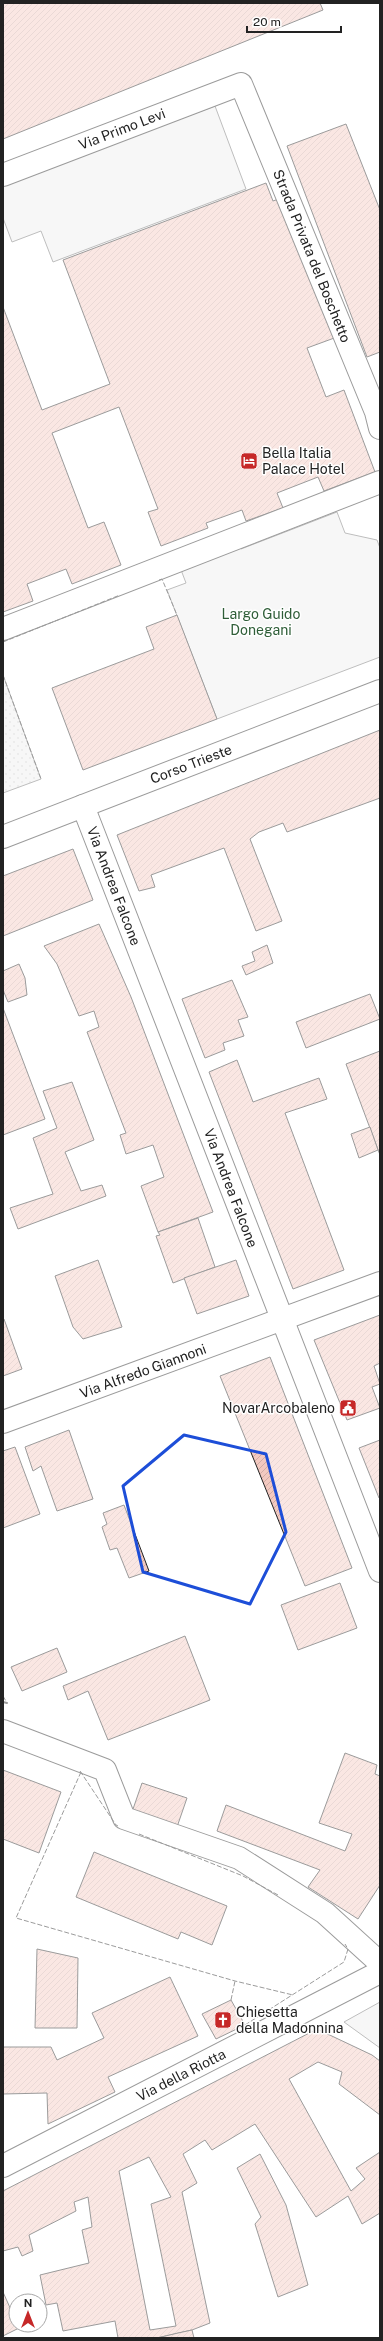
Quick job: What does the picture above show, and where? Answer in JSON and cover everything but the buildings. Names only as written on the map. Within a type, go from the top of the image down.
[{"type":"street","name":"Via Primo Levi","points":[[3,175],[241,84]]},
{"type":"street","name":"Strada Privata del Boschetto","points":[[241,84],[376,412],[380,428]]},
{"type":"street","points":[[3,629],[380,482]]},
{"type":"street","name":"Corso Trieste","points":[[3,836],[380,691]]},
{"type":"street","name":"Via Andrea Falcone","points":[[83,806],[380,1571]]},
{"type":"street","name":"Via Alfredo Giannoni","points":[[3,1422],[380,1283]]},
{"type":"street","points":[[3,1731],[104,1770],[124,1818],[239,1858],[325,1913],[380,1963]]},
{"type":"street","name":"Via della Riotta","points":[[3,2166],[380,1972]]},
{"type":"highlighted area","points":[[184,1435],[266,1454],[286,1532],[250,1604],[143,1572],[123,1486]]},
{"type":"green space","name":"Largo Guido Donegani","points":[[337,512],[345,533],[377,540],[380,548],[380,657],[217,719],[167,590],[186,583],[178,562],[237,539],[241,549]]},
{"type":"green space","points":[[3,675],[41,779],[3,793]]},
{"type":"green space","points":[[380,2002],[380,2048],[344,2022]]},
{"type":"shaded area","points":[[215,106],[246,189],[53,262],[41,231],[12,242],[3,218],[3,185]]},
{"type":"fence","points":[[159,580],[162,579],[177,615]]},
{"type":"fence","points":[[3,642],[120,595]]},
{"type":"fence","points":[[3,675],[41,779]]},
{"type":"fence","points":[[3,1696],[7,1703]]},
{"type":"fence","points":[[80,1771],[118,1826]]},
{"type":"fence","points":[[81,1772],[16,1918],[235,1981],[293,1995]]},
{"type":"fence","points":[[139,1834],[243,1876],[278,1895]]},
{"type":"fence","points":[[245,2025],[344,1962],[348,1949],[345,1944]]},
{"type":"fence","points":[[231,2000],[235,1981]]},
{"type":"wall","points":[[3,1702],[7,1703]]},
{"type":"place","name":"Bella Italia Palace Hotel","points":[[249,461]]},
{"type":"place","name":"NovarArcobaleno","points":[[348,1408]]},
{"type":"place","name":"Chiesetta della Madonnina","points":[[223,2020]]}]
